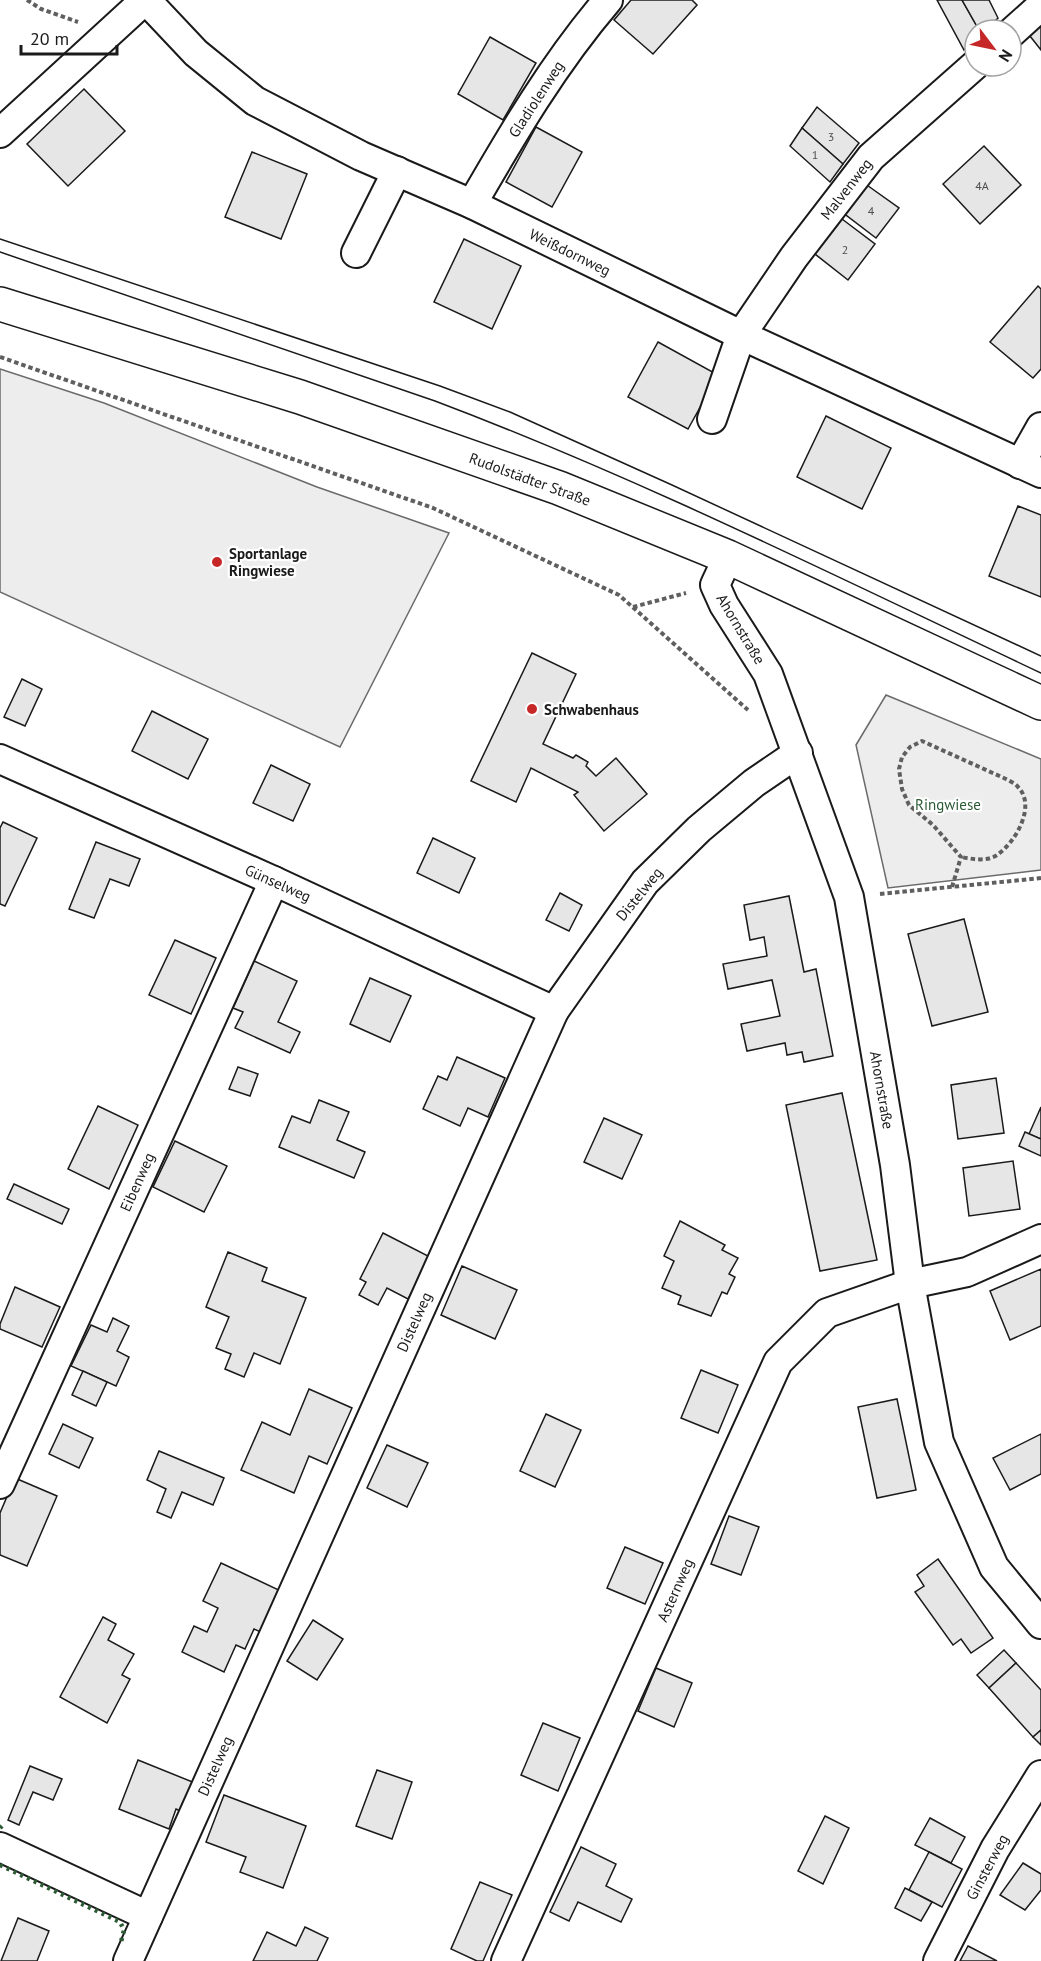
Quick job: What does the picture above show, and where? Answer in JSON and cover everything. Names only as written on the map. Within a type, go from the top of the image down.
[{"type":"main road","name":"Rudolstädter Straße","points":[[0,304],[321,405],[559,488],[722,571],[1041,703]]},
{"type":"street","points":[[0,133],[146,0]]},
{"type":"street","name":"Weißdornweg","points":[[146,0],[196,53],[255,101],[361,156],[472,204],[741,335],[1031,469]]},
{"type":"street","name":"Gladiolenweg","points":[[472,204],[523,117],[578,35],[608,0]]},
{"type":"street","points":[[1023,22],[1041,6]]},
{"type":"street","name":"Malvenweg","points":[[741,335],[794,257],[872,157],[963,76]]},
{"type":"street","points":[[356,253],[397,171]]},
{"type":"street","points":[[712,419],[741,335]]},
{"type":"street","points":[[1031,469],[1041,427]]},
{"type":"street","name":"Ahornstraße","points":[[722,571],[724,605],[768,674],[849,897],[895,1165],[910,1284],[939,1442],[994,1567],[1041,1624]]},
{"type":"street","name":"Distelweg","points":[[128,1961],[554,1011],[645,882],[699,829],[754,783],[798,753]]},
{"type":"street","name":"Günselweg","points":[[0,759],[274,881],[554,1011]]},
{"type":"street","name":"Eibenweg","points":[[0,1484],[274,881]]},
{"type":"street","name":"Asternweg","points":[[506,1961],[778,1362],[827,1313],[910,1284],[967,1272],[1041,1239]]},
{"type":"street","name":"Ginsterweg","points":[[938,1961],[995,1849],[1041,1775]]},
{"type":"street","points":[[0,1847],[148,1916]]},
{"type":"path","points":[[27,0],[41,9],[88,24],[117,26]]},
{"type":"path","points":[[0,357],[433,508],[619,595],[753,714]]},
{"type":"path","points":[[632,608],[722,571]]},
{"type":"path","points":[[922,741],[1006,779],[1019,787],[1025,801],[1025,816],[1011,843],[996,856],[976,860],[961,857],[933,825],[909,805],[902,789],[899,769],[902,757],[910,747],[922,741]]},
{"type":"path","points":[[952,887],[961,857]]},
{"type":"path","points":[[849,897],[1041,878]]},
{"type":"green space","name":"Sportanlage Ringwiese","points":[[0,369],[104,403],[317,487],[449,533],[340,747],[0,592]]},
{"type":"green space","name":"Ringwiese","points":[[886,695],[1041,759],[1041,870],[888,888],[856,745]]},
{"type":"building","points":[[631,0],[692,0],[697,5],[653,54],[614,20]]},
{"type":"building","points":[[937,0],[962,0],[972,18],[963,18],[963,48]]},
{"type":"building","points":[[962,0],[989,0],[998,18],[972,18]]},
{"type":"building","points":[[1041,18],[1041,50],[1026,31]]},
{"type":"building","points":[[490,37],[536,63],[503,120],[458,94]]},
{"type":"building","points":[[84,89],[125,131],[68,186],[27,144]]},
{"type":"building","points":[[817,107],[859,143],[843,164],[802,128]]},
{"type":"building","points":[[536,127],[582,152],[552,207],[506,182]]},
{"type":"building","points":[[802,128],[843,164],[830,182],[790,146]]},
{"type":"building","points":[[984,146],[1021,185],[980,224],[943,184]]},
{"type":"building","points":[[252,152],[307,174],[281,239],[225,217]]},
{"type":"building","points":[[864,183],[899,208],[876,238],[842,212]]},
{"type":"building","points":[[842,219],[875,244],[848,280],[815,254]]},
{"type":"building","points":[[464,239],[521,266],[492,329],[434,302]]},
{"type":"building","points":[[1038,286],[1041,289],[1041,369],[1033,378],[990,342]]},
{"type":"building","points":[[658,342],[718,375],[688,429],[628,397]]},
{"type":"building","points":[[826,416],[891,448],[862,509],[797,477]]},
{"type":"building","points":[[1018,506],[1041,515],[1041,597],[989,576]]},
{"type":"building","name":"Schwabenhaus","points":[[532,653],[576,674],[543,744],[573,758],[576,755],[588,762],[586,766],[596,776],[616,758],[647,794],[604,831],[574,795],[578,792],[531,768],[516,802],[471,781]]},
{"type":"building","points":[[22,679],[42,689],[25,726],[4,717]]},
{"type":"building","points":[[152,711],[208,739],[188,779],[132,751]]},
{"type":"building","points":[[271,765],[310,784],[293,821],[253,803]]},
{"type":"building","points":[[3,822],[37,838],[5,906],[0,904],[0,828]]},
{"type":"building","points":[[433,838],[475,858],[459,893],[417,873]]},
{"type":"building","points":[[96,842],[140,859],[129,886],[110,879],[94,918],[69,909]]},
{"type":"building","points":[[560,893],[582,905],[569,931],[546,920]]},
{"type":"building","points":[[789,896],[804,972],[816,969],[833,1056],[804,1062],[802,1052],[787,1055],[785,1043],[747,1051],[741,1024],[780,1016],[772,980],[728,989],[723,964],[767,956],[764,937],[750,940],[744,905]]},
{"type":"building","points":[[964,919],[988,1012],[932,1026],[908,934]]},
{"type":"building","points":[[175,940],[216,958],[191,1014],[149,995]]},
{"type":"building","points":[[254,961],[297,981],[278,1022],[300,1032],[290,1053],[235,1028],[243,1012],[233,1008]]},
{"type":"building","points":[[370,978],[411,996],[390,1042],[350,1024]]},
{"type":"building","points":[[457,1057],[505,1078],[488,1117],[468,1108],[460,1126],[423,1109],[438,1076],[447,1080]]},
{"type":"building","points":[[238,1067],[258,1074],[250,1096],[229,1089]]},
{"type":"building","points":[[996,1078],[1004,1133],[958,1139],[951,1085]]},
{"type":"building","points":[[842,1093],[877,1260],[820,1271],[786,1105]]},
{"type":"building","points":[[319,1100],[349,1112],[337,1140],[365,1152],[354,1178],[279,1147],[292,1116],[310,1123]]},
{"type":"building","points":[[98,1106],[138,1125],[109,1189],[68,1169]]},
{"type":"building","points":[[1041,1107],[1041,1139],[1029,1134]]},
{"type":"building","points":[[604,1118],[642,1135],[622,1179],[584,1162]]},
{"type":"building","points":[[1025,1132],[1041,1139],[1041,1156],[1019,1146]]},
{"type":"building","points":[[175,1141],[227,1166],[204,1212],[153,1187]]},
{"type":"building","points":[[1013,1161],[1020,1209],[969,1216],[963,1168]]},
{"type":"building","points":[[14,1184],[69,1209],[62,1224],[7,1199]]},
{"type":"building","points":[[680,1221],[725,1245],[722,1250],[738,1258],[729,1274],[735,1277],[727,1294],[722,1292],[711,1316],[678,1304],[681,1296],[662,1288],[674,1261],[664,1256]]},
{"type":"building","points":[[383,1233],[430,1257],[408,1299],[387,1288],[378,1305],[359,1295],[366,1282],[360,1279]]},
{"type":"building","points":[[228,1252],[267,1268],[262,1281],[306,1298],[280,1364],[254,1353],[244,1377],[225,1369],[231,1354],[216,1348],[229,1317],[206,1307]]},
{"type":"building","points":[[462,1266],[517,1290],[495,1339],[441,1315]]},
{"type":"building","points":[[1041,1269],[1041,1326],[1010,1340],[990,1291]]},
{"type":"building","points":[[15,1287],[60,1307],[42,1347],[0,1329]]},
{"type":"building","points":[[113,1318],[129,1326],[117,1351],[129,1357],[116,1386],[71,1366],[91,1325],[107,1332]]},
{"type":"building","points":[[701,1370],[738,1385],[718,1433],[681,1418]]},
{"type":"building","points":[[83,1371],[107,1382],[96,1406],[72,1395]]},
{"type":"building","points":[[309,1389],[352,1408],[327,1464],[309,1456],[294,1493],[241,1470],[262,1422],[290,1435]]},
{"type":"building","points":[[897,1399],[916,1490],[877,1498],[858,1407]]},
{"type":"building","points":[[546,1414],[581,1430],[555,1487],[520,1471]]},
{"type":"building","points":[[63,1424],[93,1438],[79,1468],[49,1454]]},
{"type":"building","points":[[1041,1434],[1041,1474],[1010,1490],[993,1458]]},
{"type":"building","points":[[387,1445],[428,1463],[407,1507],[367,1488]]},
{"type":"building","points":[[159,1451],[224,1478],[213,1505],[182,1492],[171,1518],[157,1512],[166,1489],[147,1480]]},
{"type":"building","points":[[15,1478],[57,1496],[27,1566],[0,1555],[0,1513]]},
{"type":"building","points":[[729,1516],[759,1527],[741,1575],[711,1564]]},
{"type":"building","points":[[625,1547],[663,1563],[645,1604],[607,1588]]},
{"type":"building","points":[[938,1559],[993,1638],[971,1653],[961,1639],[953,1645],[915,1592],[924,1586],[917,1575]]},
{"type":"building","points":[[221,1563],[283,1592],[263,1633],[254,1629],[245,1649],[236,1645],[224,1672],[182,1652],[194,1626],[207,1632],[218,1608],[203,1601]]},
{"type":"building","points":[[103,1617],[116,1624],[108,1640],[134,1654],[122,1675],[130,1679],[107,1723],[60,1697]]},
{"type":"building","points":[[313,1620],[343,1639],[317,1680],[287,1661]]},
{"type":"building","points":[[1004,1650],[1016,1663],[989,1688],[977,1675]]},
{"type":"building","points":[[1016,1663],[1041,1690],[1041,1730],[1033,1737],[989,1688]]},
{"type":"building","points":[[656,1668],[692,1683],[674,1727],[638,1711]]},
{"type":"building","points":[[543,1723],[580,1738],[558,1791],[521,1775]]},
{"type":"building","points":[[1041,1730],[1041,1745],[1033,1737]]},
{"type":"building","points":[[138,1760],[195,1783],[183,1812],[176,1809],[169,1829],[119,1809]]},
{"type":"building","points":[[30,1766],[62,1779],[53,1800],[33,1792],[19,1825],[8,1820]]},
{"type":"building","points":[[377,1770],[412,1782],[392,1839],[356,1826]]},
{"type":"building","points":[[224,1795],[306,1826],[283,1888],[240,1872],[246,1857],[206,1842]]},
{"type":"building","points":[[825,1816],[849,1828],[823,1884],[798,1871]]},
{"type":"building","points":[[930,1818],[965,1837],[951,1863],[915,1845]]},
{"type":"building","points":[[581,1847],[616,1864],[606,1886],[632,1899],[621,1922],[578,1902],[569,1921],[550,1912]]},
{"type":"building","points":[[929,1852],[962,1869],[942,1907],[909,1890]]},
{"type":"building","points":[[1023,1863],[1041,1874],[1041,1890],[1025,1910],[1000,1895]]},
{"type":"building","points":[[480,1882],[512,1895],[483,1961],[477,1961],[451,1949]]},
{"type":"building","points":[[905,1888],[932,1902],[921,1921],[895,1908]]},
{"type":"building","points":[[18,1918],[49,1931],[37,1961],[1,1961]]},
{"type":"building","points":[[305,1927],[328,1938],[317,1961],[253,1961],[267,1932],[296,1946]]},
{"type":"building","points":[[968,1946],[997,1961],[960,1961]]},
{"type":"tram line","points":[[0,239],[440,386],[510,412],[1041,656]]},
{"type":"tram line","points":[[0,252],[435,401],[512,431],[741,531],[1041,673]]},
{"type":"hedge","points":[[0,1865],[120,1922],[124,1930],[121,1942]]},
{"type":"place","name":"Sportanlage Ringwiese","points":[[217,562]]},
{"type":"place","name":"Schwabenhaus","points":[[532,709]]}]
